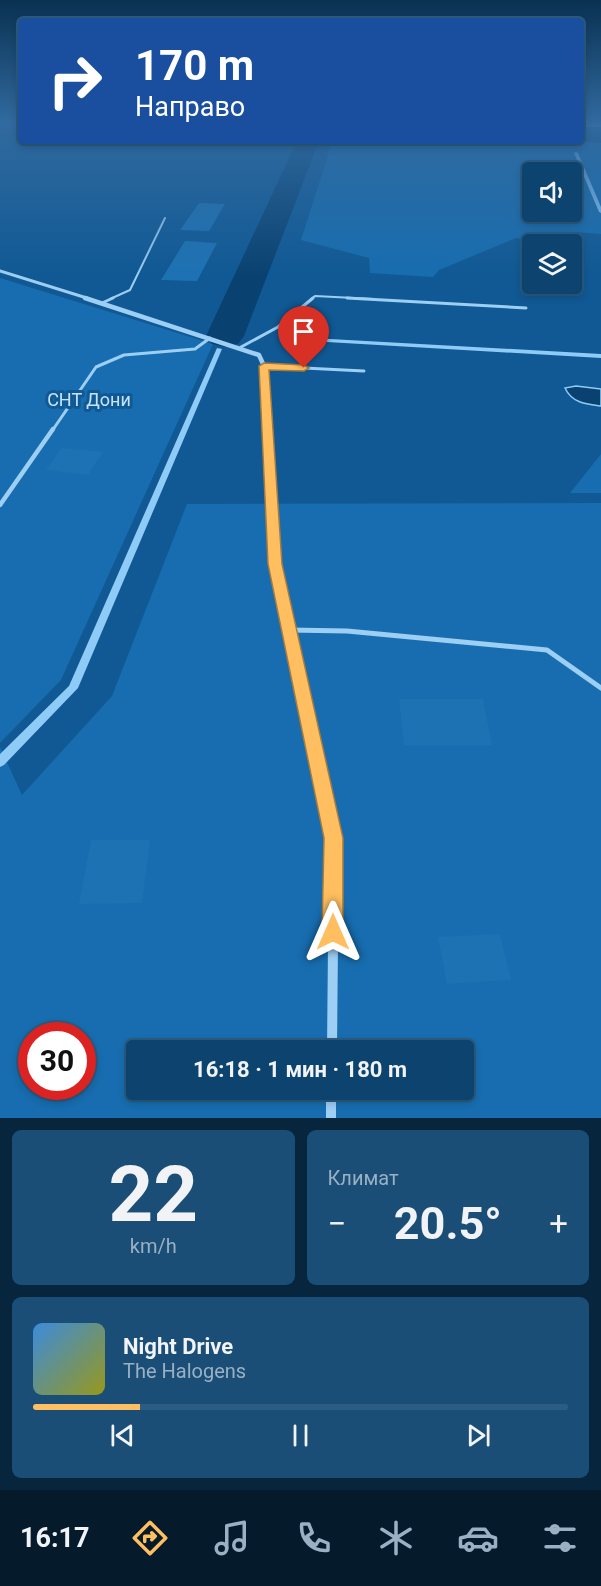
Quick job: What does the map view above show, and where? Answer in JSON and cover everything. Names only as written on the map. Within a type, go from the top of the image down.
[{"type":"street","points":[[0,271],[241,347],[259,355],[264,366],[275,564],[334,838],[332,1040]]},
{"type":"street","points":[[331,1100],[331,1118]]},
{"type":"lane","points":[[102,303],[130,290],[165,218]]},
{"type":"lane","points":[[241,347],[278,327],[315,297],[526,308]]},
{"type":"lane","points":[[0,505],[96,368],[124,355],[195,349],[211,338]]},
{"type":"lane","points":[[264,366],[364,371]]},
{"type":"lane","points":[[289,630],[347,631],[547,650],[601,688]]},
{"type":"green space","points":[[322,173],[522,173],[522,222],[582,222],[582,173],[601,173],[601,234],[577,232],[576,234],[522,234],[522,238],[516,238],[439,270],[433,277],[370,273],[369,258],[301,240]]},
{"type":"green space","name":"СНТ Дони","points":[[0,278],[213,344],[61,680],[0,743]]},
{"type":"green space","points":[[601,454],[601,493],[570,493]]},
{"type":"green space","points":[[601,503],[601,1118],[0,1118],[0,747],[22,795],[112,696],[187,504]]},
{"type":"shaded area","points":[[576,386],[601,389],[601,406],[571,397],[565,388]]},
{"type":"building","points":[[199,203],[225,204],[209,231],[180,230]]},
{"type":"building","points":[[185,241],[217,243],[197,281],[161,280]]},
{"type":"building","points":[[62,448],[103,452],[88,475],[46,470]]},
{"type":"building","points":[[399,699],[483,699],[492,745],[404,745]]},
{"type":"building","points":[[91,840],[150,840],[142,903],[79,904]]},
{"type":"building","points":[[500,934],[511,980],[447,984],[438,937]]},
{"type":"waterway","points":[[225,336],[294,173]]},
{"type":"waterway","points":[[585,173],[601,212]]},
{"type":"waterway","points":[[312,340],[601,356]]},
{"type":"waterway","points":[[0,762],[73,688],[219,349]]},
{"type":"route","points":[[304,368],[264,366],[275,564],[334,838],[333,932]]}]
